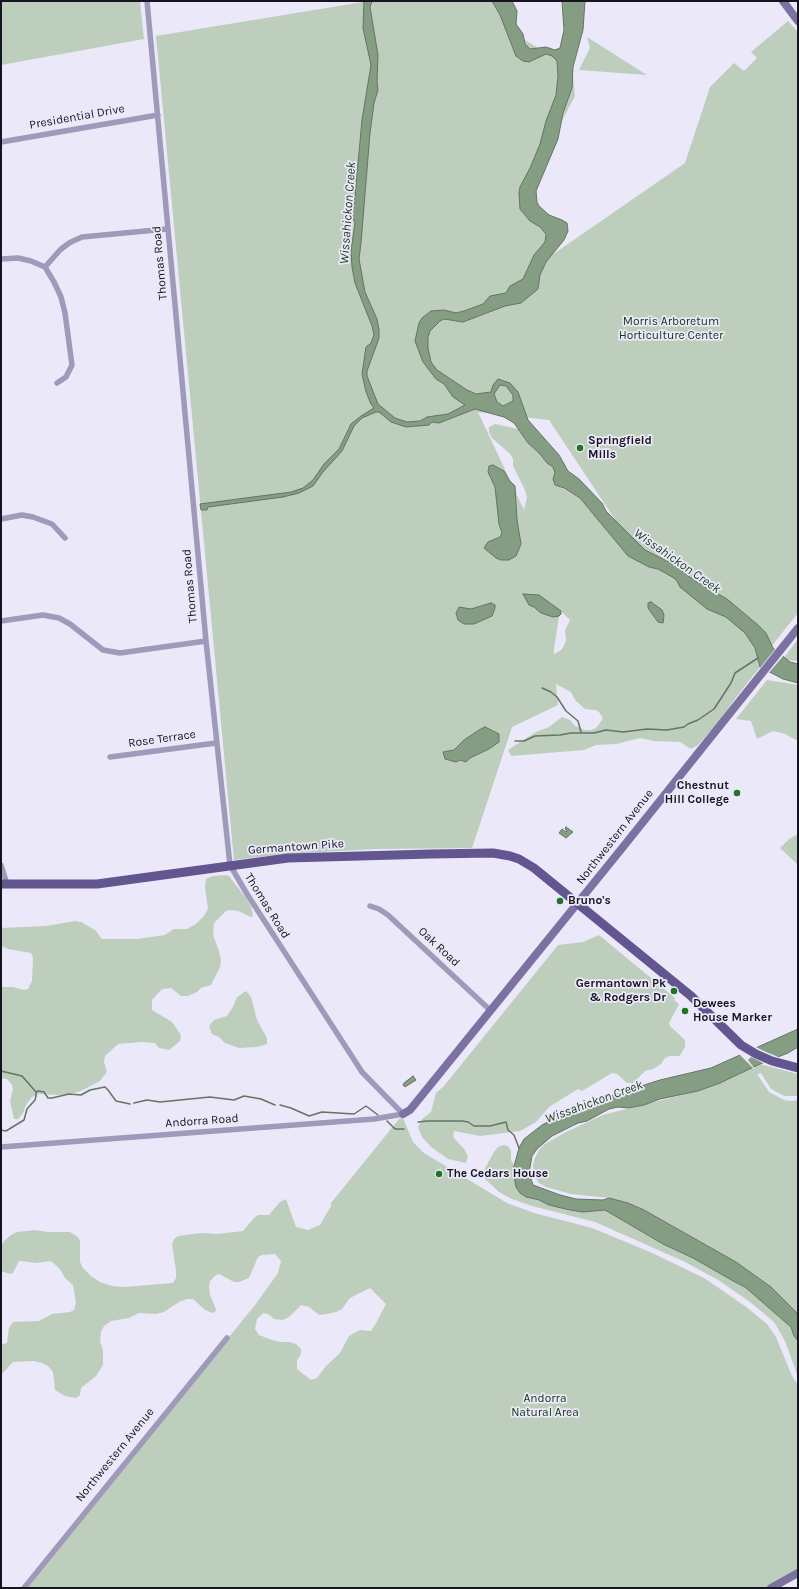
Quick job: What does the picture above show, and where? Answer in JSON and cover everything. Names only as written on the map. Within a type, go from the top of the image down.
[{"type":"main road","name":"Germantown Pike","points":[[4,884],[96,884],[275,859],[321,856],[504,854],[529,864],[578,903],[691,996],[730,1034],[748,1049],[772,1061],[794,1067]]},
{"type":"street","name":"Thomas Road","points":[[147,1],[206,641],[230,865],[362,1072],[404,1114]]},
{"type":"street","points":[[783,1],[798,21]]},
{"type":"street","name":"Presidential Drive","points":[[1,142],[158,115]]},
{"type":"street","points":[[44,267],[60,250],[82,236],[167,228]]},
{"type":"street","points":[[1,259],[18,258],[31,261],[44,267],[61,296],[65,313],[72,365],[66,376],[57,383]]},
{"type":"street","points":[[1,519],[22,515],[33,517],[52,524],[65,538]]},
{"type":"street","points":[[1,620],[43,615],[59,618],[70,624],[103,650],[120,653],[206,641]]},
{"type":"street","name":"Northwestern Avenue","points":[[404,1114],[410,1110],[578,903],[798,628]]},
{"type":"street","name":"Rose Terrace","points":[[110,757],[216,743]]},
{"type":"street","points":[[1,865],[4,884]]},
{"type":"street","name":"Oak Road","points":[[370,906],[379,909],[388,915],[490,1010]]},
{"type":"street","name":"Andorra Road","points":[[1,1147],[374,1119],[404,1114]]},
{"type":"street","name":"Northwestern Avenue","points":[[24,1588],[227,1338]]},
{"type":"street","points":[[771,1588],[798,1573]]},
{"type":"green space","points":[[1,1],[140,1],[144,39],[1,65]]},
{"type":"green space","name":"Morris Arboretum Horticulture Center","points":[[369,1],[506,1],[520,37],[543,51],[570,48],[575,96],[523,195],[530,210],[546,213],[559,226],[526,273],[685,163],[710,87],[734,63],[744,71],[757,58],[751,52],[788,21],[798,32],[798,613],[758,663],[760,667],[722,718],[698,745],[691,749],[680,742],[654,741],[640,738],[616,744],[596,745],[584,750],[511,756],[508,750],[536,732],[549,727],[562,717],[570,720],[575,726],[585,730],[596,728],[602,720],[603,718],[599,712],[596,710],[585,709],[575,700],[571,692],[556,684],[558,705],[512,727],[472,848],[376,849],[284,854],[234,860],[156,36]],"holes":[[[478,412],[549,420],[634,548],[669,576],[658,569],[649,567],[628,556],[580,498],[560,487],[553,467],[547,463],[528,443],[518,429],[495,424],[489,427],[489,432],[492,438],[510,454],[513,459],[513,466],[527,497],[524,510]],[[560,610],[570,620],[565,630],[566,640],[564,646],[561,650],[554,654]]]},
{"type":"green space","points":[[587,37],[647,75],[579,70],[590,48]]},
{"type":"green space","points":[[798,639],[798,661],[782,660]]},
{"type":"green space","points":[[767,680],[798,685],[798,739],[796,740],[785,734],[773,731],[757,739],[751,721],[736,719]]},
{"type":"green space","points":[[798,834],[798,865],[780,848],[789,839]]},
{"type":"green space","points":[[213,876],[229,876],[246,898],[251,906],[253,916],[251,917],[238,911],[230,910],[226,911],[214,923],[213,935],[221,961],[220,967],[211,985],[201,988],[197,992],[188,996],[181,996],[171,988],[163,989],[152,1000],[152,1010],[172,1022],[181,1035],[180,1041],[169,1050],[159,1048],[155,1043],[142,1042],[118,1044],[105,1056],[104,1062],[107,1072],[100,1081],[74,1093],[58,1095],[39,1094],[32,1097],[26,1105],[23,1113],[18,1119],[14,1119],[10,1101],[13,1089],[12,1085],[7,1079],[1,1078],[1,987],[13,987],[24,990],[28,989],[32,981],[33,958],[31,953],[8,949],[1,946],[1,928],[46,926],[75,921],[81,922],[95,930],[102,939],[137,939],[165,935],[174,929],[187,929],[196,924],[204,916],[208,909],[205,887],[206,879]]},
{"type":"green space","points":[[599,935],[675,998],[674,1000],[679,1004],[669,1023],[670,1026],[685,1040],[685,1047],[681,1054],[679,1056],[670,1056],[665,1058],[661,1064],[653,1069],[645,1071],[633,1083],[627,1083],[617,1074],[612,1073],[582,1091],[578,1089],[549,1107],[536,1122],[520,1131],[480,1136],[454,1131],[453,1137],[468,1156],[466,1163],[448,1159],[431,1147],[422,1137],[418,1127],[422,1119],[431,1112],[436,1093],[444,1086],[558,945],[583,942]]},
{"type":"green space","points":[[246,991],[251,997],[257,1020],[267,1038],[267,1044],[257,1047],[239,1048],[225,1043],[219,1037],[212,1034],[209,1026],[214,1020],[227,1016],[237,997]]},
{"type":"green space","points":[[760,1064],[798,1074],[798,1096],[784,1096],[771,1089],[761,1073],[757,1074],[769,1092],[784,1100],[798,1100],[798,1314],[771,1287],[736,1262],[644,1210],[628,1203],[609,1198],[571,1194],[546,1187],[539,1183],[534,1175],[534,1160],[539,1150],[545,1144],[566,1132],[603,1115],[698,1091],[720,1083]]},
{"type":"green space","name":"Andorra Natural Area","points":[[403,1118],[413,1142],[424,1153],[507,1203],[534,1213],[592,1228],[650,1252],[704,1278],[745,1306],[767,1324],[776,1337],[792,1376],[798,1385],[798,1570],[765,1588],[25,1588],[255,1305],[278,1273],[281,1261],[275,1254],[262,1255],[258,1257],[249,1278],[239,1282],[234,1282],[219,1274],[216,1275],[210,1281],[209,1287],[210,1295],[216,1309],[213,1313],[205,1310],[193,1299],[187,1299],[179,1302],[164,1312],[156,1314],[139,1313],[129,1318],[111,1321],[104,1326],[101,1332],[100,1342],[103,1350],[103,1365],[96,1376],[81,1388],[80,1395],[76,1398],[65,1396],[55,1390],[53,1372],[48,1366],[42,1363],[34,1361],[13,1362],[1,1375],[1,1344],[7,1343],[9,1328],[13,1322],[39,1321],[52,1314],[70,1312],[74,1310],[76,1303],[73,1285],[65,1278],[60,1269],[51,1261],[36,1263],[19,1261],[13,1273],[10,1274],[1,1271],[1,1245],[11,1235],[17,1232],[35,1230],[48,1232],[70,1232],[78,1237],[80,1241],[80,1262],[83,1268],[100,1282],[112,1286],[125,1287],[173,1283],[176,1278],[176,1271],[172,1244],[174,1239],[178,1236],[243,1231],[255,1217],[258,1215],[269,1215],[280,1202],[286,1199],[296,1227],[308,1230],[320,1225],[331,1206],[331,1203],[399,1119]],"holes":[[[370,1288],[386,1304],[371,1331],[360,1330],[349,1336],[340,1353],[326,1366],[317,1378],[311,1380],[297,1369],[297,1360],[301,1354],[301,1349],[296,1344],[272,1340],[259,1335],[255,1329],[257,1319],[263,1313],[268,1314],[274,1319],[283,1320],[289,1317],[301,1305],[309,1307],[319,1315],[336,1312],[342,1309],[350,1298]]]},
{"type":"green space","points":[[503,1145],[508,1146],[511,1151],[511,1160],[514,1165],[513,1170],[516,1187],[520,1193],[526,1197],[570,1210],[583,1212],[605,1210],[663,1244],[693,1258],[745,1287],[791,1327],[794,1336],[798,1341],[798,1377],[785,1341],[774,1322],[750,1302],[718,1280],[683,1261],[595,1222],[532,1206],[512,1199],[499,1192],[483,1177],[484,1170],[494,1152],[498,1147]]},
{"type":"water","points":[[364,1],[372,1],[370,7],[378,55],[378,90],[374,103],[370,133],[359,259],[365,292],[377,319],[379,338],[367,371],[367,376],[378,404],[395,418],[407,422],[420,421],[427,417],[448,414],[465,405],[453,397],[444,384],[436,379],[423,362],[415,341],[419,323],[422,318],[431,311],[444,310],[456,313],[464,311],[483,304],[490,296],[506,293],[510,286],[523,279],[534,255],[545,242],[546,234],[540,227],[530,221],[520,209],[519,193],[520,187],[540,144],[546,121],[556,95],[558,76],[557,61],[552,56],[546,54],[529,62],[523,61],[516,56],[500,15],[492,1],[512,1],[517,11],[516,24],[523,34],[525,44],[530,49],[546,47],[555,50],[560,48],[564,30],[562,1],[585,1],[583,30],[573,67],[572,88],[563,113],[558,139],[536,191],[539,206],[549,215],[567,223],[568,231],[564,240],[546,262],[540,275],[538,289],[521,303],[505,306],[463,322],[444,319],[440,321],[430,331],[428,337],[428,348],[431,362],[437,370],[467,390],[476,394],[491,392],[493,385],[498,379],[510,383],[518,392],[528,420],[559,455],[568,471],[579,479],[602,503],[606,511],[645,550],[673,564],[695,581],[727,599],[758,625],[766,633],[773,648],[790,662],[798,664],[798,683],[783,679],[760,667],[755,648],[745,633],[726,617],[707,609],[680,587],[674,578],[658,569],[649,567],[628,556],[580,498],[564,488],[555,485],[553,479],[555,473],[553,467],[547,463],[528,443],[514,423],[504,417],[475,409],[439,423],[432,422],[429,425],[406,427],[391,422],[379,412],[376,412],[362,418],[354,426],[342,451],[323,472],[313,486],[299,493],[283,497],[208,507],[207,510],[201,510],[200,504],[291,492],[303,488],[313,480],[324,464],[339,449],[351,424],[374,408],[366,392],[362,374],[366,347],[371,343],[374,335],[372,326],[355,283],[351,251],[355,223],[352,215],[362,120],[371,65],[363,28]],"holes":[[[500,385],[506,386],[513,395],[513,401],[503,406],[497,402],[494,394]]]},
{"type":"water","points":[[493,465],[504,471],[509,480],[515,486],[517,520],[521,544],[516,556],[509,560],[501,560],[496,558],[484,548],[488,542],[500,537],[502,533],[499,524],[495,487],[488,472],[489,466]]},
{"type":"water","points":[[523,594],[539,595],[561,611],[561,614],[553,617],[541,613],[529,605]]},
{"type":"water","points":[[651,602],[662,610],[664,615],[663,623],[658,622],[648,608],[648,603]]},
{"type":"water","points":[[491,603],[495,605],[492,616],[474,624],[464,624],[458,620],[456,613],[459,607],[471,609]]},
{"type":"water","points":[[485,727],[499,734],[499,742],[489,749],[470,758],[466,762],[460,760],[456,762],[445,759],[443,752],[454,750],[464,740]]},
{"type":"water","points":[[566,827],[573,832],[566,838],[559,833],[562,829],[566,832]]},
{"type":"water","name":"Wissahickon Creek","points":[[798,1029],[798,1047],[788,1053],[760,1064],[720,1083],[698,1091],[660,1099],[644,1105],[609,1109],[587,1121],[578,1123],[552,1136],[537,1149],[532,1156],[529,1173],[533,1185],[560,1195],[576,1199],[603,1200],[609,1198],[628,1203],[644,1210],[736,1262],[771,1287],[798,1314],[798,1341],[794,1336],[791,1327],[745,1287],[693,1258],[663,1244],[605,1210],[583,1212],[549,1205],[539,1200],[526,1197],[520,1193],[516,1187],[513,1170],[519,1148],[524,1139],[542,1125],[571,1110],[591,1102],[660,1080],[711,1068]]},
{"type":"water","points":[[413,1076],[416,1080],[405,1087],[403,1085],[404,1083]]},
{"type":"pier","points":[[776,648],[784,655],[768,674],[759,669]]},
{"type":"pier","points":[[756,1047],[781,1058],[765,1064],[751,1057],[748,1060],[754,1069],[739,1054]]},
{"type":"waterway","points":[[515,741],[524,741],[535,736],[594,733],[606,730],[623,732],[647,729],[667,730],[684,727],[698,720],[714,709],[731,683],[735,673],[758,658]]},
{"type":"waterway","points":[[542,688],[551,692],[557,697],[566,711],[578,721],[581,732]]},
{"type":"waterway","points":[[1,1071],[22,1076],[36,1092]]},
{"type":"waterway","points":[[1,1130],[6,1131],[24,1120],[27,1109],[35,1100],[36,1092],[38,1091],[44,1092],[48,1098],[52,1098],[69,1094],[81,1095],[90,1090],[105,1087],[116,1101],[130,1104]]},
{"type":"waterway","points":[[134,1103],[147,1100],[160,1102],[210,1097],[234,1100],[244,1096],[261,1099],[275,1105]]},
{"type":"waterway","points":[[280,1105],[309,1116],[322,1112],[354,1114],[366,1106],[378,1115]]},
{"type":"waterway","points":[[387,1121],[395,1129],[404,1129]]},
{"type":"waterway","points":[[418,1122],[462,1121],[468,1122],[474,1126],[490,1126],[506,1122],[508,1130],[514,1135],[519,1148]]},
{"type":"place","name":"Springfield Mills","points":[[580,448]]},
{"type":"place","name":"Chestnut Hill College","points":[[737,793]]},
{"type":"place","name":"Bruno's","points":[[560,901]]},
{"type":"place","name":"Germantown Pk & Rodgers Dr","points":[[674,991]]},
{"type":"place","name":"Dewees House Marker","points":[[685,1011]]},
{"type":"place","name":"The Cedars House","points":[[439,1174]]}]
